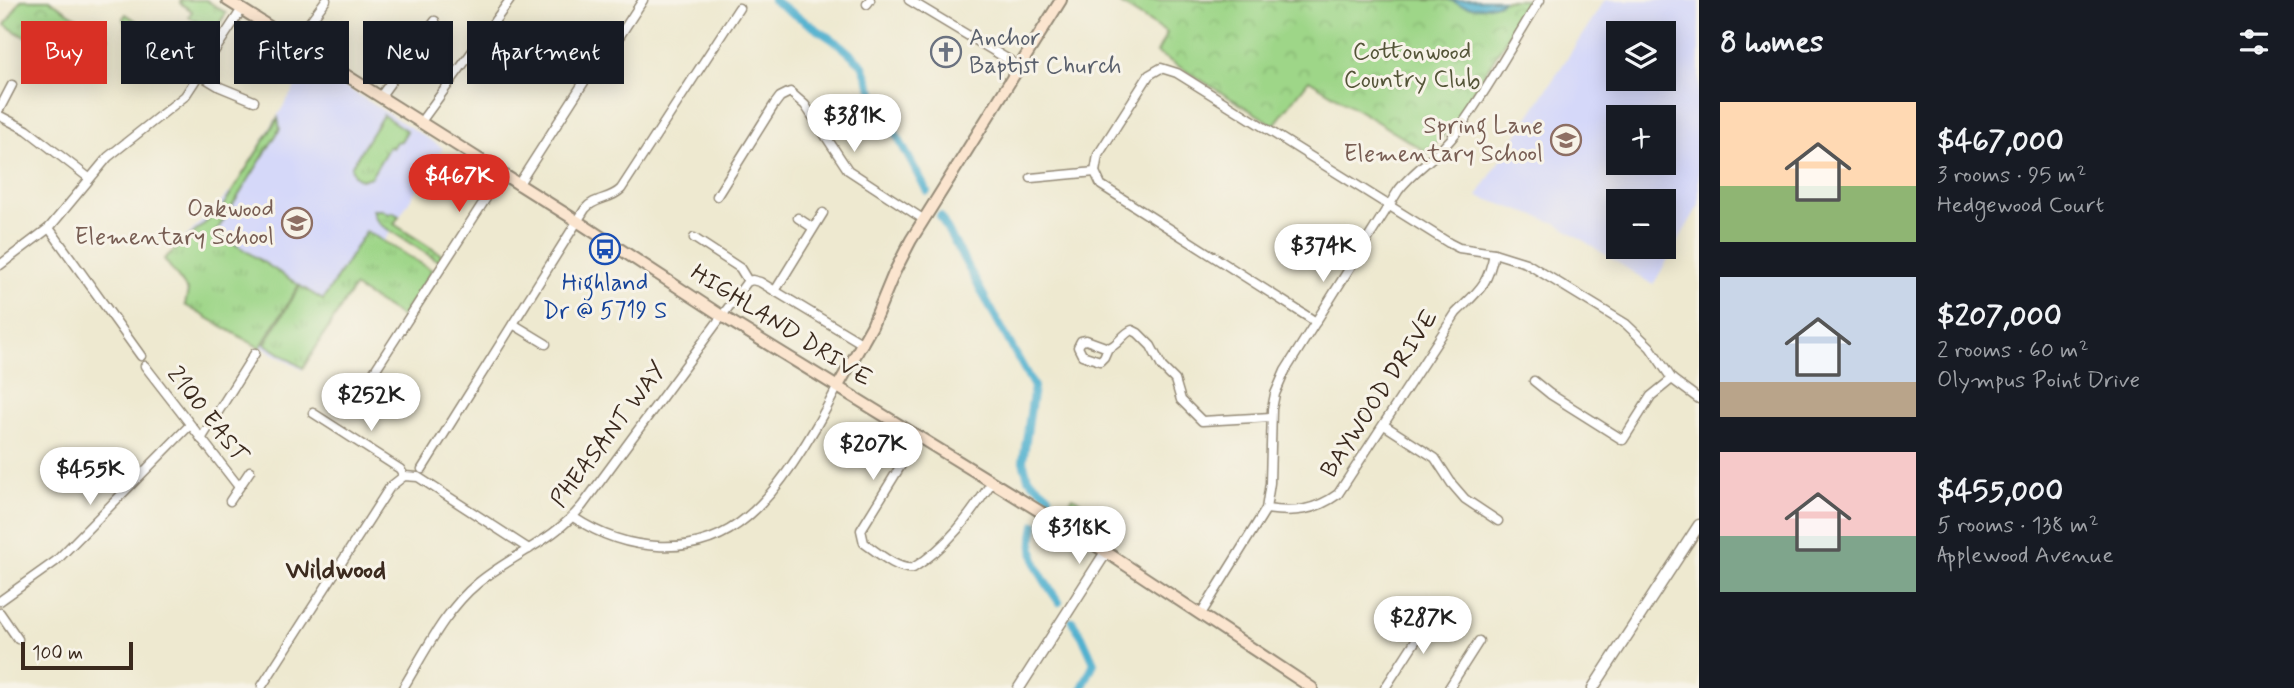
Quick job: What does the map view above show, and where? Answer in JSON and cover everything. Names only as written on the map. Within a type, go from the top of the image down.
[{"type":"main road","name":"HIGHLAND DRIVE","points":[[227,0],[261,21]]},
{"type":"main road","points":[[838,386],[877,317],[900,259],[1058,1]]},
{"type":"main road","name":"HIGHLAND DRIVE","points":[[349,77],[722,316],[1106,552],[1312,688]]},
{"type":"street","points":[[310,21],[326,0]]},
{"type":"street","points":[[420,124],[510,0]]},
{"type":"street","points":[[518,185],[584,82],[611,50],[643,0]]},
{"type":"street","points":[[909,0],[1020,66]]},
{"type":"street","points":[[1201,614],[1266,509],[1270,483],[1271,417],[1273,401],[1281,379],[1389,205],[1408,179],[1456,133],[1540,0]]},
{"type":"street","points":[[422,469],[577,221],[590,203],[616,194],[621,189],[739,8]]},
{"type":"street","points":[[220,44],[242,9]]},
{"type":"street","points":[[1316,322],[1101,185],[1095,172],[1098,155],[1149,75],[1161,68],[1177,73],[1459,248],[1494,253],[1536,269],[1626,324],[1650,347],[1672,379],[1699,399]]},
{"type":"street","points":[[0,265],[49,228],[108,157],[181,100],[193,84]]},
{"type":"street","points":[[215,84],[254,102]]},
{"type":"street","points":[[380,97],[390,84]]},
{"type":"street","points":[[0,108],[12,85]]},
{"type":"street","points":[[717,196],[774,105],[780,97],[790,92],[805,105],[848,170],[923,219]]},
{"type":"street","points":[[0,116],[27,130],[89,178]]},
{"type":"street","points":[[1031,178],[1095,172]]},
{"type":"street","points":[[352,406],[501,175]]},
{"type":"street","points":[[775,291],[823,213]]},
{"type":"street","points":[[798,218],[813,228]]},
{"type":"street","points":[[49,228],[141,356]]},
{"type":"street","points":[[694,238],[740,268],[748,281],[758,281],[863,344]]},
{"type":"street","name":"BAYWOOD DRIVE","points":[[1266,509],[1314,509],[1328,502],[1347,483],[1456,313],[1482,289],[1488,279],[1494,253]]},
{"type":"street","name":"PHEASANT WAY","points":[[403,688],[463,597],[486,576],[555,533],[573,517],[748,281]]},
{"type":"street","points":[[513,324],[546,344]]},
{"type":"street","points":[[1108,348],[1114,346],[1129,331],[1138,333],[1153,349],[1162,367],[1173,376],[1181,400],[1202,421],[1271,417]]},
{"type":"street","points":[[201,439],[255,353]]},
{"type":"street","name":"2100 EAST","points":[[145,366],[239,487]]},
{"type":"street","points":[[1534,380],[1550,394],[1623,440],[1651,397],[1672,379]]},
{"type":"street","points":[[573,517],[601,533],[643,546],[679,546],[716,536],[741,523],[766,498],[814,429],[838,386]]},
{"type":"street","points":[[313,413],[400,468],[404,476]]},
{"type":"street","points":[[0,601],[56,561],[190,425]]},
{"type":"street","points":[[1384,425],[1435,458],[1465,499],[1498,521]]},
{"type":"street","points":[[919,436],[861,530],[864,543],[899,566],[913,568],[950,538],[992,482]]},
{"type":"street","points":[[230,501],[250,471]]},
{"type":"street","points":[[262,686],[390,487],[404,476],[418,477],[529,549]]},
{"type":"street","points":[[1593,688],[1699,526]]},
{"type":"street","points":[[1019,688],[1106,552]]},
{"type":"street","points":[[1385,688],[1436,609]]},
{"type":"street","points":[[0,613],[18,639]]},
{"type":"street","points":[[1449,688],[1479,641]]},
{"type":"shaded area","name":"Spring Lane Elementary School","points":[[1605,0],[1699,0],[1699,205],[1676,245],[1676,189],[1606,189],[1606,255],[1556,223],[1477,196]]},
{"type":"shaded area","name":"Oakwood Elementary School","points":[[297,84],[341,84],[443,148],[302,370],[185,304],[187,291],[166,257],[233,189]]},
{"type":"shaded area","name":"Spring Lane Elementary School","points":[[1612,259],[1668,259],[1653,285]]},
{"type":"green space","points":[[21,0],[49,0],[82,21],[21,21],[21,35],[5,25]]},
{"type":"green space","points":[[181,0],[206,0],[226,13],[220,22],[195,21],[189,17],[192,11],[180,3]]},
{"type":"green space","name":"Cottonwood Country Club","points":[[1114,0],[1530,0],[1456,121],[1428,153],[1309,80],[1274,125],[1157,53],[1167,33]]},
{"type":"green space","points":[[126,14],[136,21],[124,21]]},
{"type":"green space","points":[[383,115],[407,131],[401,141],[396,142],[392,148],[390,146],[371,177],[361,180],[354,175],[351,167]]},
{"type":"green space","points":[[278,118],[280,129],[216,232],[299,285],[260,348],[185,305],[188,291],[164,259],[221,209]]},
{"type":"green space","points":[[373,210],[382,210],[389,214],[392,212],[399,216],[394,224],[442,255],[438,261],[381,225]]},
{"type":"green space","points":[[366,231],[432,270],[402,317],[354,287],[303,368],[265,344],[300,286],[323,300]]},
{"type":"green space","points":[[1073,497],[1095,511],[1089,521],[1066,507]]},
{"type":"water","points":[[1450,0],[1503,0],[1493,5],[1474,8]]},
{"type":"waterway","points":[[773,0],[839,44],[862,64],[873,92],[927,191]]},
{"type":"waterway","points":[[940,216],[1034,387],[1023,461],[1028,478],[1049,496]]},
{"type":"waterway","points":[[1035,525],[1034,557],[1041,575],[1059,602]]},
{"type":"waterway","points":[[1072,621],[1094,663],[1082,688]]},
{"type":"place","name":"Anchor Baptist Church","points":[[946,52]]},
{"type":"place","name":"Spring Lane Elementary School","points":[[1566,140]]},
{"type":"place","name":"Oakwood Elementary School","points":[[297,223]]},
{"type":"place","name":"Highland Dr @ 5719 S","points":[[605,249]]},
{"type":"district","name":"Wildwood","points":[[336,571]]}]
